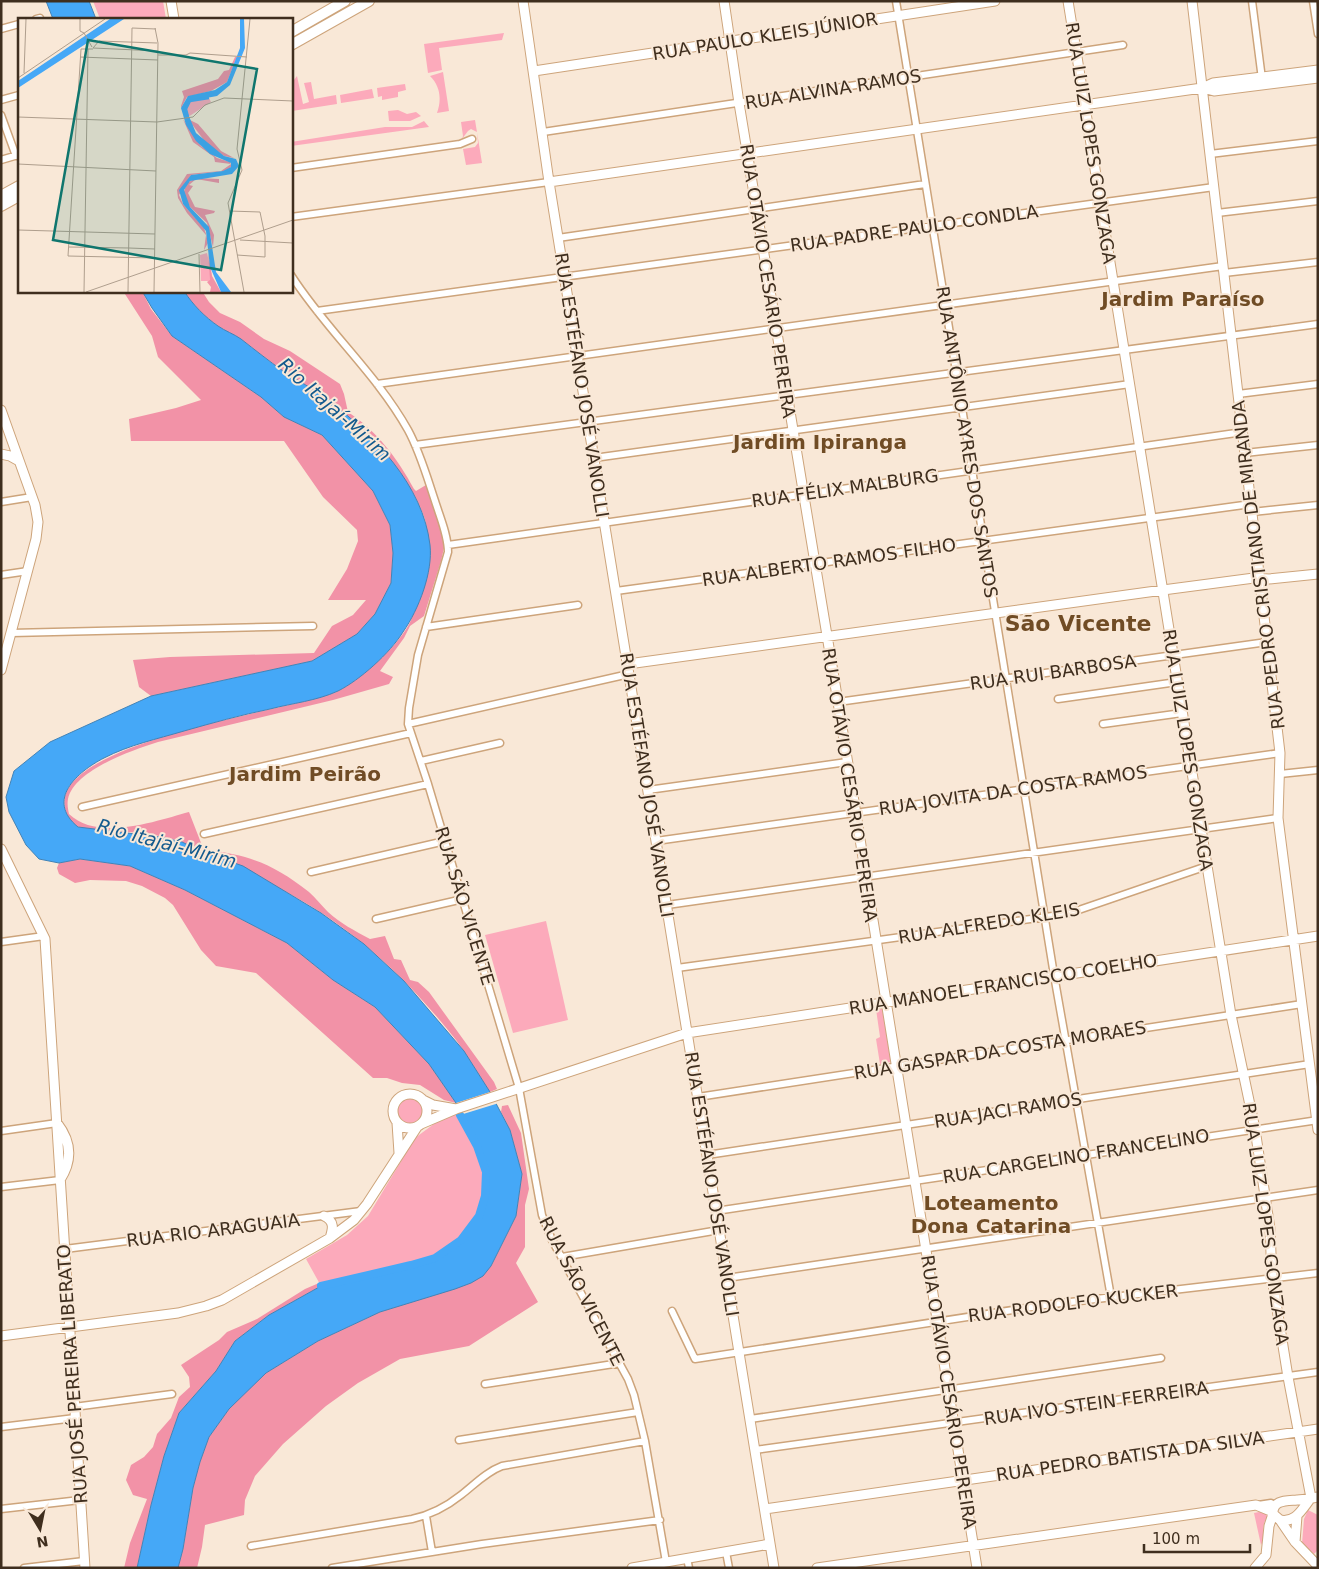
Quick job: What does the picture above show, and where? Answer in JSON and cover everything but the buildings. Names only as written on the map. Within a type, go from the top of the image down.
[{"type":"main road","points":[[170,1],[174,18]]},
{"type":"main road","points":[[292,31],[345,1]]},
{"type":"main road","points":[[292,45],[369,1]]},
{"type":"main road","name":"RUA ESTÉFANO JOSÉ VANOLLI","points":[[523,1],[549,182],[774,1568]]},
{"type":"main road","name":"RUA OTÁVIO CESÁRIO PEREIRA","points":[[724,1],[747,154],[838,702],[977,1568]]},
{"type":"main road","name":"RUA PAULO KLEIS JÚNIOR","points":[[534,71],[995,1]]},
{"type":"main road","name":"RUA LUIZ LOPES GONZAGA","points":[[1068,1],[1220,950],[1231,1015],[1255,1130],[1266,1198],[1272,1247],[1272,1278],[1288,1376],[1298,1432],[1314,1498]]},
{"type":"main road","name":"RUA PEDRO CRISTIANO DE MIRANDA","points":[[1192,1],[1280,753],[1277,801],[1278,818],[1317,1123]]},
{"type":"main road","points":[[549,182],[1202,88],[1214,91],[1318,70]]},
{"type":"main road","points":[[1262,81],[1318,78]]},
{"type":"main road","points":[[1,196],[18,187]]},
{"type":"main road","points":[[1,206],[18,197]]},
{"type":"main road","points":[[1,410],[32,497],[37,514],[38,530],[1,670]]},
{"type":"main road","points":[[1,453],[9,446],[11,438]]},
{"type":"main road","points":[[1,453],[19,461]]},
{"type":"main road","points":[[628,669],[826,637],[995,613],[1254,578],[1281,578],[1318,574]]},
{"type":"main road","name":"RUA JOSÉ PEREIRA LIBERATO","points":[[1,849],[44,936],[84,1564]]},
{"type":"main road","name":"RUA MANOEL FRANCISCO COELHO","points":[[419,1125],[457,1109],[688,1033],[1293,938],[1318,936]]},
{"type":"main road","points":[[399,1153],[397,1123],[394,1119],[393,1108],[397,1099],[413,1094],[442,1108],[457,1109]]},
{"type":"main road","points":[[1,1336],[178,1313],[206,1306],[237,1292],[330,1238],[346,1227],[362,1211],[426,1115],[427,1110],[423,1100]]},
{"type":"main road","points":[[397,1123],[406,1128],[419,1125]]},
{"type":"main road","name":"RUA JOSÉ PEREIRA LIBERATO","points":[[57,1124],[66,1136],[69,1150],[68,1166],[60,1180]]},
{"type":"main road","points":[[58,1140],[69,1150],[59,1154]]},
{"type":"main road","points":[[324,1216],[329,1218],[332,1225],[333,1229],[330,1238]]},
{"type":"main road","name":"RUA PEDRO BATISTA DA SILVA","points":[[765,1509],[1318,1429]]},
{"type":"main road","points":[[1256,1568],[1266,1555],[1269,1526],[1276,1504],[1288,1500],[1314,1498]]},
{"type":"main road","points":[[817,1568],[1256,1505],[1289,1520],[1314,1498]]},
{"type":"main road","points":[[1295,1542],[1299,1506],[1296,1500]]},
{"type":"main road","points":[[1274,1512],[1295,1542],[1318,1566]]},
{"type":"main road","points":[[632,1568],[654,1566],[666,1562],[688,1563],[726,1552],[770,1544]]},
{"type":"street","name":"RUA ANTÔNIO AYRES DOS SANTOS","points":[[896,1],[1044,917],[1111,1297]]},
{"type":"street","points":[[1252,1],[1262,81]]},
{"type":"street","points":[[1314,1],[1318,34]]},
{"type":"street","points":[[1,29],[18,24]]},
{"type":"street","name":"RUA ALVINA RAMOS","points":[[542,132],[1123,45]]},
{"type":"street","points":[[1,100],[18,95]]},
{"type":"street","points":[[1,114],[17,156],[1,160]]},
{"type":"street","points":[[292,168],[460,144],[472,139]]},
{"type":"street","points":[[1210,154],[1318,141]]},
{"type":"street","points":[[292,217],[549,182]]},
{"type":"street","points":[[558,238],[925,184]]},
{"type":"street","name":"RUA PADRE PAULO CONDLA","points":[[317,310],[1214,187]]},
{"type":"street","points":[[1217,213],[1318,201]]},
{"type":"street","points":[[377,384],[1113,282],[1223,269],[1318,262]]},
{"type":"street","name":"RUA SÃO VICENTE","points":[[292,276],[377,384],[397,413],[415,445],[448,545],[446,561],[414,672],[408,724],[421,761],[519,1088],[542,1215],[547,1229],[628,1379],[645,1441],[666,1562]]},
{"type":"street","points":[[415,445],[1318,324]]},
{"type":"street","points":[[594,458],[1130,384]]},
{"type":"street","points":[[1238,394],[1318,384]]},
{"type":"street","name":"RUA FÉLIX MALBURG","points":[[448,545],[1242,432]]},
{"type":"street","points":[[1245,453],[1318,445]]},
{"type":"street","points":[[1,502],[32,497]]},
{"type":"street","name":"RUA ALBERTO RAMOS FILHO","points":[[616,591],[1151,518],[1252,508],[1318,505]]},
{"type":"street","points":[[1,575],[28,572]]},
{"type":"street","points":[[426,627],[578,605]]},
{"type":"street","points":[[11,633],[313,626]]},
{"type":"street","name":"RUA RUI BARBOSA","points":[[838,702],[1267,642]]},
{"type":"street","points":[[408,724],[628,669]]},
{"type":"street","points":[[1058,699],[1177,682]]},
{"type":"street","points":[[1103,724],[1182,712]]},
{"type":"street","points":[[82,807],[411,733]]},
{"type":"street","points":[[421,761],[500,743]]},
{"type":"street","name":"RUA JOVITA DA COSTA RAMOS","points":[[656,841],[1280,753]]},
{"type":"street","points":[[648,790],[847,762]]},
{"type":"street","points":[[1280,774],[1318,770]]},
{"type":"street","points":[[204,834],[428,784]]},
{"type":"street","points":[[667,905],[1278,818]]},
{"type":"street","points":[[311,872],[445,841]]},
{"type":"street","name":"RUA ALFREDO KLEIS","points":[[677,968],[1079,911],[1207,866]]},
{"type":"street","points":[[376,919],[463,899]]},
{"type":"street","points":[[1,942],[44,936]]},
{"type":"street","name":"RUA GASPAR DA COSTA MORAES","points":[[698,1096],[1302,1004]]},
{"type":"street","name":"RUA JACI RAMOS","points":[[707,1155],[1310,1064]]},
{"type":"street","name":"RUA CARGELINO FRANCELINO","points":[[716,1211],[1255,1130],[1317,1123]]},
{"type":"street","points":[[1,1131],[57,1124]]},
{"type":"street","points":[[1,1188],[60,1180]]},
{"type":"street","points":[[727,1278],[1318,1190]]},
{"type":"street","name":"RUA RIO ARAGUAIA","points":[[65,1249],[362,1211]]},
{"type":"street","points":[[562,1257],[719,1230]]},
{"type":"street","name":"RUA RODOLFO KUCKER","points":[[672,1311],[695,1358],[1111,1297],[1318,1273]]},
{"type":"street","points":[[750,1419],[1161,1358]]},
{"type":"street","points":[[485,1384],[620,1363]]},
{"type":"street","name":"RUA IVO STEIN FERREIRA","points":[[755,1450],[1318,1372]]},
{"type":"street","points":[[74,1407],[172,1394]]},
{"type":"street","points":[[459,1440],[638,1412]]},
{"type":"street","points":[[1,1428],[75,1418]]},
{"type":"street","points":[[251,1546],[426,1516],[450,1503],[493,1469],[645,1441]]},
{"type":"street","points":[[1,1509],[80,1500]]},
{"type":"street","points":[[426,1516],[432,1552]]},
{"type":"street","points":[[332,1568],[660,1520]]},
{"type":"street","points":[[726,1552],[729,1568]]},
{"type":"street","points":[[25,1568],[84,1564]]},
{"type":"shaded area","points":[[93,1],[163,1],[166,18],[100,18]]},
{"type":"shaded area","points":[[504,33],[502,40],[439,48],[442,70],[428,73],[424,44]]},
{"type":"shaded area","points":[[443,72],[449,111],[437,113],[439,93],[436,84],[430,76]]},
{"type":"shaded area","points":[[297,76],[303,104],[309,102],[304,83],[311,82],[314,99],[336,95],[337,104],[292,111],[292,83]]},
{"type":"shaded area","points":[[405,84],[406,90],[398,92],[398,97],[382,100],[382,96],[378,97],[377,88]]},
{"type":"shaded area","points":[[372,89],[374,98],[341,103],[340,95]]},
{"type":"shaded area","points":[[398,110],[407,114],[416,112],[421,116],[410,121],[389,121],[388,111]]},
{"type":"shaded area","points":[[475,120],[477,132],[471,129],[462,139],[461,122]]},
{"type":"shaded area","points":[[424,121],[429,127],[292,146],[292,142],[385,127],[412,127]]},
{"type":"shaded area","points":[[477,133],[482,163],[466,165],[463,149],[475,147],[478,143]]},
{"type":"shaded area","points":[[124,292],[142,292],[151,309],[172,336],[261,397],[284,417],[322,435],[373,491],[390,525],[393,553],[391,583],[375,614],[357,634],[312,661],[151,696],[139,687],[133,660],[170,657],[314,653],[332,626],[353,615],[366,600],[328,600],[347,569],[358,541],[357,530],[323,497],[284,441],[131,441],[129,419],[201,400],[158,357],[152,336]]},
{"type":"shaded area","points":[[185,292],[203,292],[220,313],[240,322],[264,339],[290,351],[340,384],[348,412],[386,446],[416,491],[426,485],[442,533],[444,548],[441,561],[424,616],[410,626],[404,638],[380,671],[393,677],[389,684],[333,700],[158,742],[134,750],[93,770],[81,779],[68,799],[69,814],[81,822],[95,827],[111,828],[144,824],[189,812],[203,848],[249,858],[273,868],[309,892],[328,912],[348,927],[370,939],[385,936],[394,959],[401,960],[410,980],[418,982],[429,992],[494,1082],[497,1089],[490,1092],[456,1040],[439,1019],[402,979],[341,926],[283,890],[190,845],[148,834],[84,829],[73,823],[66,812],[69,788],[92,767],[129,748],[176,733],[336,692],[345,687],[367,671],[399,640],[411,620],[414,610],[425,543],[426,524],[412,492],[395,466],[375,442],[341,410],[281,370],[242,340],[224,330],[195,306]]},
{"type":"shaded area","points":[[80,859],[130,866],[185,890],[287,943],[333,980],[375,1007],[429,1064],[456,1103],[444,1100],[420,1085],[402,1083],[387,1078],[373,1078],[256,973],[216,966],[201,950],[173,905],[165,898],[142,886],[126,881],[90,880],[75,883],[59,874],[57,868],[59,863]]},
{"type":"shaded area","points":[[546,921],[568,1020],[513,1033],[485,935]]},
{"type":"shaded area","points":[[882,1008],[891,1062],[880,1064],[876,1039],[880,1037],[876,1009]]},
{"type":"shaded area","points":[[409,1097],[419,1101],[423,1111],[419,1121],[409,1125],[399,1121],[395,1111],[399,1101]]},
{"type":"shaded area","points":[[508,1105],[521,1133],[529,1189],[525,1205],[525,1247],[516,1263],[538,1302],[469,1346],[400,1359],[358,1383],[326,1406],[283,1444],[255,1476],[245,1500],[244,1515],[205,1525],[197,1568],[178,1568],[193,1488],[209,1437],[229,1409],[245,1392],[266,1373],[318,1341],[380,1312],[471,1283],[491,1266],[516,1216],[522,1174],[510,1130],[501,1112],[502,1106]]},
{"type":"shaded area","points":[[459,1112],[477,1146],[486,1172],[485,1196],[479,1216],[461,1240],[435,1258],[321,1286],[306,1259],[347,1235],[368,1216],[415,1138],[442,1118]]},
{"type":"shaded area","points":[[319,1283],[321,1286],[269,1315],[235,1341],[216,1371],[179,1413],[164,1456],[137,1568],[124,1568],[130,1543],[147,1499],[133,1495],[126,1480],[131,1465],[144,1457],[153,1447],[157,1434],[171,1418],[179,1397],[190,1387],[189,1377],[181,1365],[219,1340],[227,1332],[257,1319],[305,1289]]},
{"type":"shaded area","points":[[1308,1510],[1318,1515],[1318,1550],[1314,1554],[1302,1544],[1304,1519]]},
{"type":"shaded area","points":[[1264,1511],[1267,1513],[1267,1516],[1261,1545],[1254,1513]]},
{"type":"water","points":[[46,1],[89,1],[96,18],[53,18]]},
{"type":"water","name":"Rio Itajaí-Mirim","points":[[143,292],[185,292],[195,306],[213,322],[241,339],[283,371],[323,396],[362,429],[394,463],[418,502],[430,545],[429,567],[424,590],[403,632],[383,657],[347,686],[321,697],[216,722],[123,749],[94,764],[75,779],[68,788],[64,807],[69,817],[78,827],[160,837],[182,842],[203,852],[243,866],[321,913],[364,944],[404,981],[464,1051],[490,1092],[510,1130],[522,1174],[516,1216],[491,1266],[483,1276],[455,1289],[380,1312],[318,1341],[266,1373],[229,1409],[209,1437],[200,1462],[193,1488],[178,1568],[137,1568],[151,1505],[164,1456],[179,1413],[216,1371],[235,1341],[269,1315],[321,1286],[435,1258],[461,1240],[479,1216],[485,1196],[486,1172],[477,1146],[460,1115],[456,1103],[429,1064],[375,1007],[333,980],[287,943],[185,890],[130,866],[80,859],[59,863],[39,859],[26,845],[9,812],[6,797],[14,771],[50,742],[151,696],[312,661],[357,634],[375,614],[391,583],[393,553],[390,525],[373,491],[322,435],[284,417],[261,397],[172,336]]},
{"type":"pier","points":[[493,1091],[499,1103],[460,1115],[456,1103]]},
{"type":"waterway","points":[[321,1286],[435,1258],[461,1240],[479,1216],[485,1196],[486,1172],[477,1146],[460,1115]]},
{"type":"district","name":"Jardim Paraíso","points":[[1183,299]]},
{"type":"district","name":"Jardim Ipiranga","points":[[820,442]]},
{"type":"district","name":"São Vicente","points":[[1078,623]]},
{"type":"district","name":"Jardim Peirão","points":[[305,774]]},
{"type":"district","name":"Loteamento Dona Catarina","points":[[991,1214]]}]
